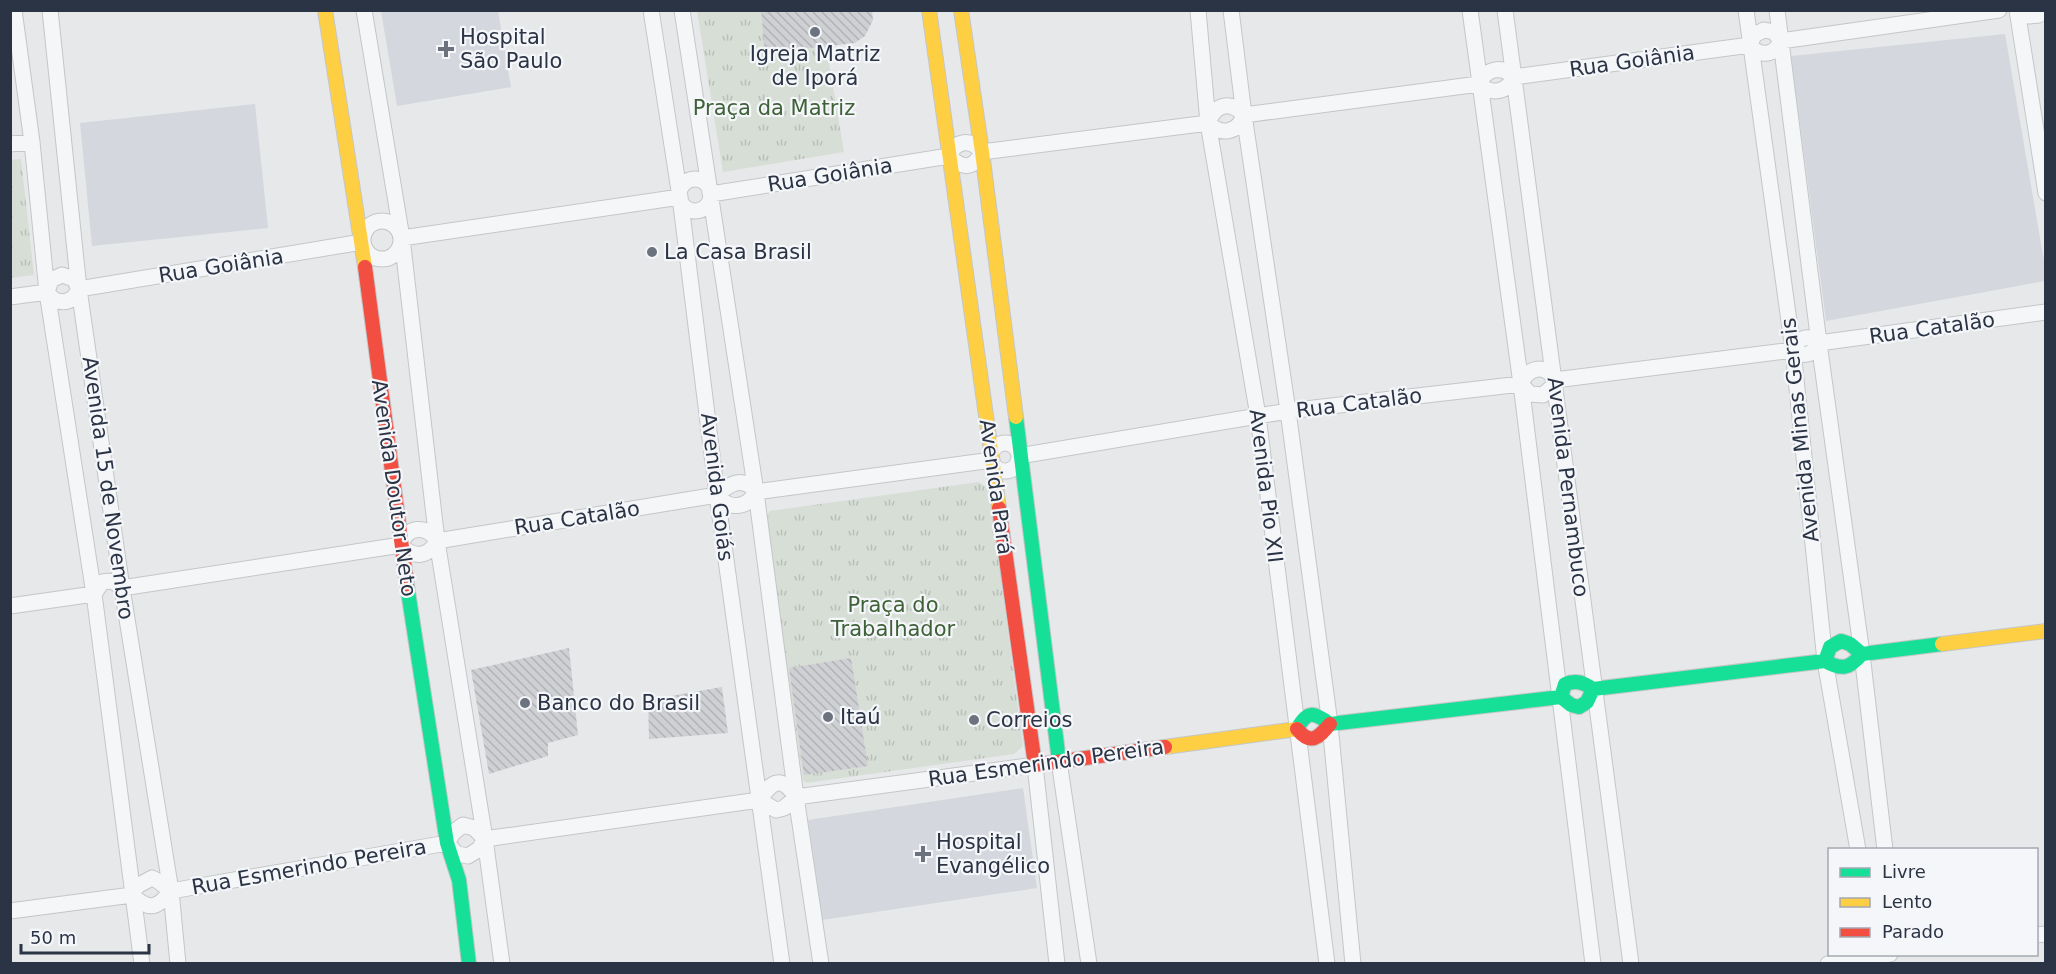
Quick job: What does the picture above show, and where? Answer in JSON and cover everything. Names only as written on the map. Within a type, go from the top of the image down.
[{"type":"main road","name":"Avenida Doutor Neto","points":[[325,10],[362,242],[401,545],[447,843],[459,880],[469,963]]},
{"type":"main road","name":"Avenida Pará","points":[[929,10],[1035,765]]},
{"type":"main road","name":"Avenida Pará","points":[[961,10],[1059,761]]},
{"type":"main road","points":[[1561,697],[1565,684],[1574,680],[1584,681],[1593,689],[1825,661],[1837,669],[1845,669],[1853,665],[1862,654],[2046,631]]},
{"type":"main road","points":[[1825,661],[1830,647],[1840,641],[1850,644],[1862,654]]},
{"type":"main road","name":"Rua Esmerindo Pereira","points":[[1297,729],[1303,718],[1312,714],[1330,724],[1561,697],[1571,705],[1579,707],[1587,702],[1593,689]]},
{"type":"main road","name":"Rua Esmerindo Pereira","points":[[1297,729],[1310,740],[1320,736],[1330,724]]},
{"type":"main road","name":"Rua Esmerindo Pereira","points":[[1035,765],[1297,729]]},
{"type":"street","name":"Avenida 15 de Novembro","points":[[14,10],[32,142],[47,292],[94,594],[141,963]]},
{"type":"street","name":"Avenida 15 de Novembro","points":[[50,10],[79,290],[122,588],[171,891],[178,963]]},
{"type":"street","name":"Avenida Doutor Neto","points":[[364,10],[402,238],[437,541],[485,839],[502,963]]},
{"type":"street","name":"Avenida Goiás","points":[[651,10],[680,197],[717,495],[782,963]]},
{"type":"street","points":[[682,10],[756,492],[796,797],[821,963]]},
{"type":"street","name":"Avenida Pio XII","points":[[1198,10],[1208,123],[1258,416],[1327,963]]},
{"type":"street","name":"Avenida Pio XII","points":[[1231,10],[1330,724],[1353,963]]},
{"type":"street","name":"Avenida Pernambuco","points":[[1470,10],[1521,384],[1593,963]]},
{"type":"street","name":"Avenida Pernambuco","points":[[1505,10],[1631,963]]},
{"type":"street","name":"Avenida Minas Gerais","points":[[1746,10],[1793,350],[1825,661],[1858,848]]},
{"type":"street","name":"Avenida Minas Gerais","points":[[1777,10],[1818,343],[1862,654],[1885,848]]},
{"type":"street","name":"Rua Goiânia","points":[[1479,84],[1485,74],[1495,69],[1506,71],[1514,77],[1750,45],[1754,35],[1764,30],[1774,32],[1781,41],[1999,10]]},
{"type":"street","points":[[2018,10],[2029,16],[2039,15],[2043,10]]},
{"type":"street","points":[[2018,10],[2046,193]]},
{"type":"street","name":"Rua Goiânia","points":[[1244,115],[1479,84],[1488,90],[1499,91],[1508,86],[1514,77]]},
{"type":"street","name":"Rua Goiânia","points":[[1208,123],[1211,114],[1228,105],[1237,108],[1244,115]]},
{"type":"street","name":"Rua Goiânia","points":[[680,197],[681,202],[689,209],[699,210],[708,204],[711,194],[949,156],[952,148],[959,143],[968,142],[976,145],[981,152],[1208,123],[1221,132],[1236,128],[1244,115]]},
{"type":"street","points":[[10,144],[32,142]]},
{"type":"street","points":[[402,238],[680,197],[682,187],[689,180],[694,179],[699,179],[708,185],[711,194]]},
{"type":"street","points":[[383,222],[395,227],[402,238],[398,250],[381,258],[369,253],[362,242],[366,230],[371,225],[383,222]]},
{"type":"street","name":"Rua Goiânia","points":[[47,292],[54,300],[64,302],[74,298],[79,290],[362,242]]},
{"type":"street","name":"Rua Goiânia","points":[[47,292],[51,280],[62,275],[74,279],[79,290]]},
{"type":"street","name":"Rua Goiânia","points":[[10,297],[47,292]]},
{"type":"street","name":"Rua Catalão","points":[[1555,380],[1793,350],[1802,355],[1808,355],[1813,352],[1818,343],[2046,312]]},
{"type":"street","name":"Rua Catalão","points":[[1521,384],[1526,374],[1537,369],[1548,371],[1555,380]]},
{"type":"street","name":"Rua Catalão","points":[[1521,384],[1530,394],[1543,395],[1553,386],[1555,380]]},
{"type":"street","name":"Rua Catalão","points":[[1019,456],[1288,411],[1521,384]]},
{"type":"street","points":[[992,460],[991,455],[995,447],[1003,443],[1012,445],[1019,456]]},
{"type":"street","name":"Rua Catalão","points":[[717,495],[726,504],[738,506],[749,502],[756,492],[992,460]]},
{"type":"street","name":"Rua Catalão","points":[[401,545],[406,551],[421,555],[428,553],[437,541],[717,495],[726,486],[737,482],[748,484],[756,492]]},
{"type":"street","name":"Rua Catalão","points":[[401,545],[406,535],[417,529],[429,532],[437,541]]},
{"type":"street","name":"Rua Catalão","points":[[10,606],[94,594],[102,582],[114,582],[122,588],[401,545]]},
{"type":"street","name":"Avenida Pará","points":[[1059,761],[1089,963]]},
{"type":"street","name":"Avenida Pará","points":[[1035,765],[1057,963]]},
{"type":"street","name":"Rua Esmerindo Pereira","points":[[485,839],[759,800],[776,810],[784,808],[796,797],[1035,765]]},
{"type":"street","name":"Rua Esmerindo Pereira","points":[[759,800],[768,786],[777,783],[783,784],[796,797]]},
{"type":"street","name":"Rua Esmerindo Pereira","points":[[132,895],[140,903],[153,906],[161,903],[171,891],[447,843],[454,832],[463,825],[474,828],[485,839]]},
{"type":"street","name":"Rua Esmerindo Pereira","points":[[447,843],[458,854],[468,856],[479,849],[485,839]]},
{"type":"street","name":"Rua Esmerindo Pereira","points":[[132,895],[137,886],[152,878],[171,891]]},
{"type":"street","name":"Rua Esmerindo Pereira","points":[[10,911],[132,895]]},
{"type":"street","points":[[1828,963],[1881,957]]},
{"type":"shaded area","name":"Hospital São Paulo","points":[[381,11],[498,11],[511,87],[397,106]]},
{"type":"shaded area","points":[[2005,34],[2045,267],[2045,281],[1826,321],[1791,56]]},
{"type":"shaded area","points":[[255,104],[268,228],[92,246],[80,123]]},
{"type":"shaded area","name":"Hospital Evangélico","points":[[1023,788],[1037,888],[822,920],[808,820]]},
{"type":"green space","name":"Praça da Matriz","points":[[697,11],[761,11],[766,53],[826,46],[844,152],[723,172]]},
{"type":"green space","points":[[21,159],[34,275],[11,278],[11,160]]},
{"type":"green space","name":"Praça do Trabalhador","points":[[979,482],[989,490],[1023,746],[1014,754],[806,783],[803,780],[766,516],[770,511]]},
{"type":"building","name":"Igreja Matriz de Iporá","points":[[761,10],[872,10],[873,20],[865,36],[855,43],[765,53]]},
{"type":"building","name":"Banco do Brasil","points":[[569,648],[578,735],[548,743],[548,756],[489,774],[471,670]]},
{"type":"building","name":"Itaú","points":[[851,658],[868,766],[804,775],[789,668]]},
{"type":"building","points":[[722,687],[728,733],[649,739],[648,700]]},
{"type":"traffic: fast","points":[[1016,417],[1059,761]]},
{"type":"traffic: fast","points":[[407,585],[447,843],[459,880],[469,964]]},
{"type":"traffic: fast","points":[[1825,661],[1830,647],[1841,641],[1850,644],[1862,654]]},
{"type":"traffic: fast","points":[[1561,697],[1565,684],[1573,682],[1583,683],[1593,689],[1825,661],[1841,667],[1850,665],[1862,654],[1942,644]]},
{"type":"traffic: fast","points":[[1297,729],[1304,719],[1311,715],[1320,717],[1330,724],[1561,697],[1571,705],[1579,707],[1587,702],[1593,689]]},
{"type":"traffic: slow","points":[[325,10],[365,267]]},
{"type":"traffic: slow","points":[[929,10],[999,508]]},
{"type":"traffic: slow","points":[[961,10],[1016,417]]},
{"type":"traffic: slow","points":[[1942,644],[2046,631]]},
{"type":"traffic: slow","points":[[1165,747],[1297,729]]},
{"type":"traffic: jam","points":[[365,267],[407,585]]},
{"type":"traffic: jam","points":[[999,508],[1035,765],[1165,747]]},
{"type":"traffic: jam","points":[[1297,729],[1310,739],[1318,736],[1330,724]]},
{"type":"place","name":"Igreja Matriz de Iporá","points":[[815,32]]},
{"type":"place","name":"Hospital São Paulo","points":[[446,49]]},
{"type":"place","name":"La Casa Brasil","points":[[652,252]]},
{"type":"place","name":"Banco do Brasil","points":[[525,703]]},
{"type":"place","name":"Itaú","points":[[828,717]]},
{"type":"place","name":"Correios","points":[[974,720]]},
{"type":"place","name":"Hospital Evangélico","points":[[923,854]]}]
